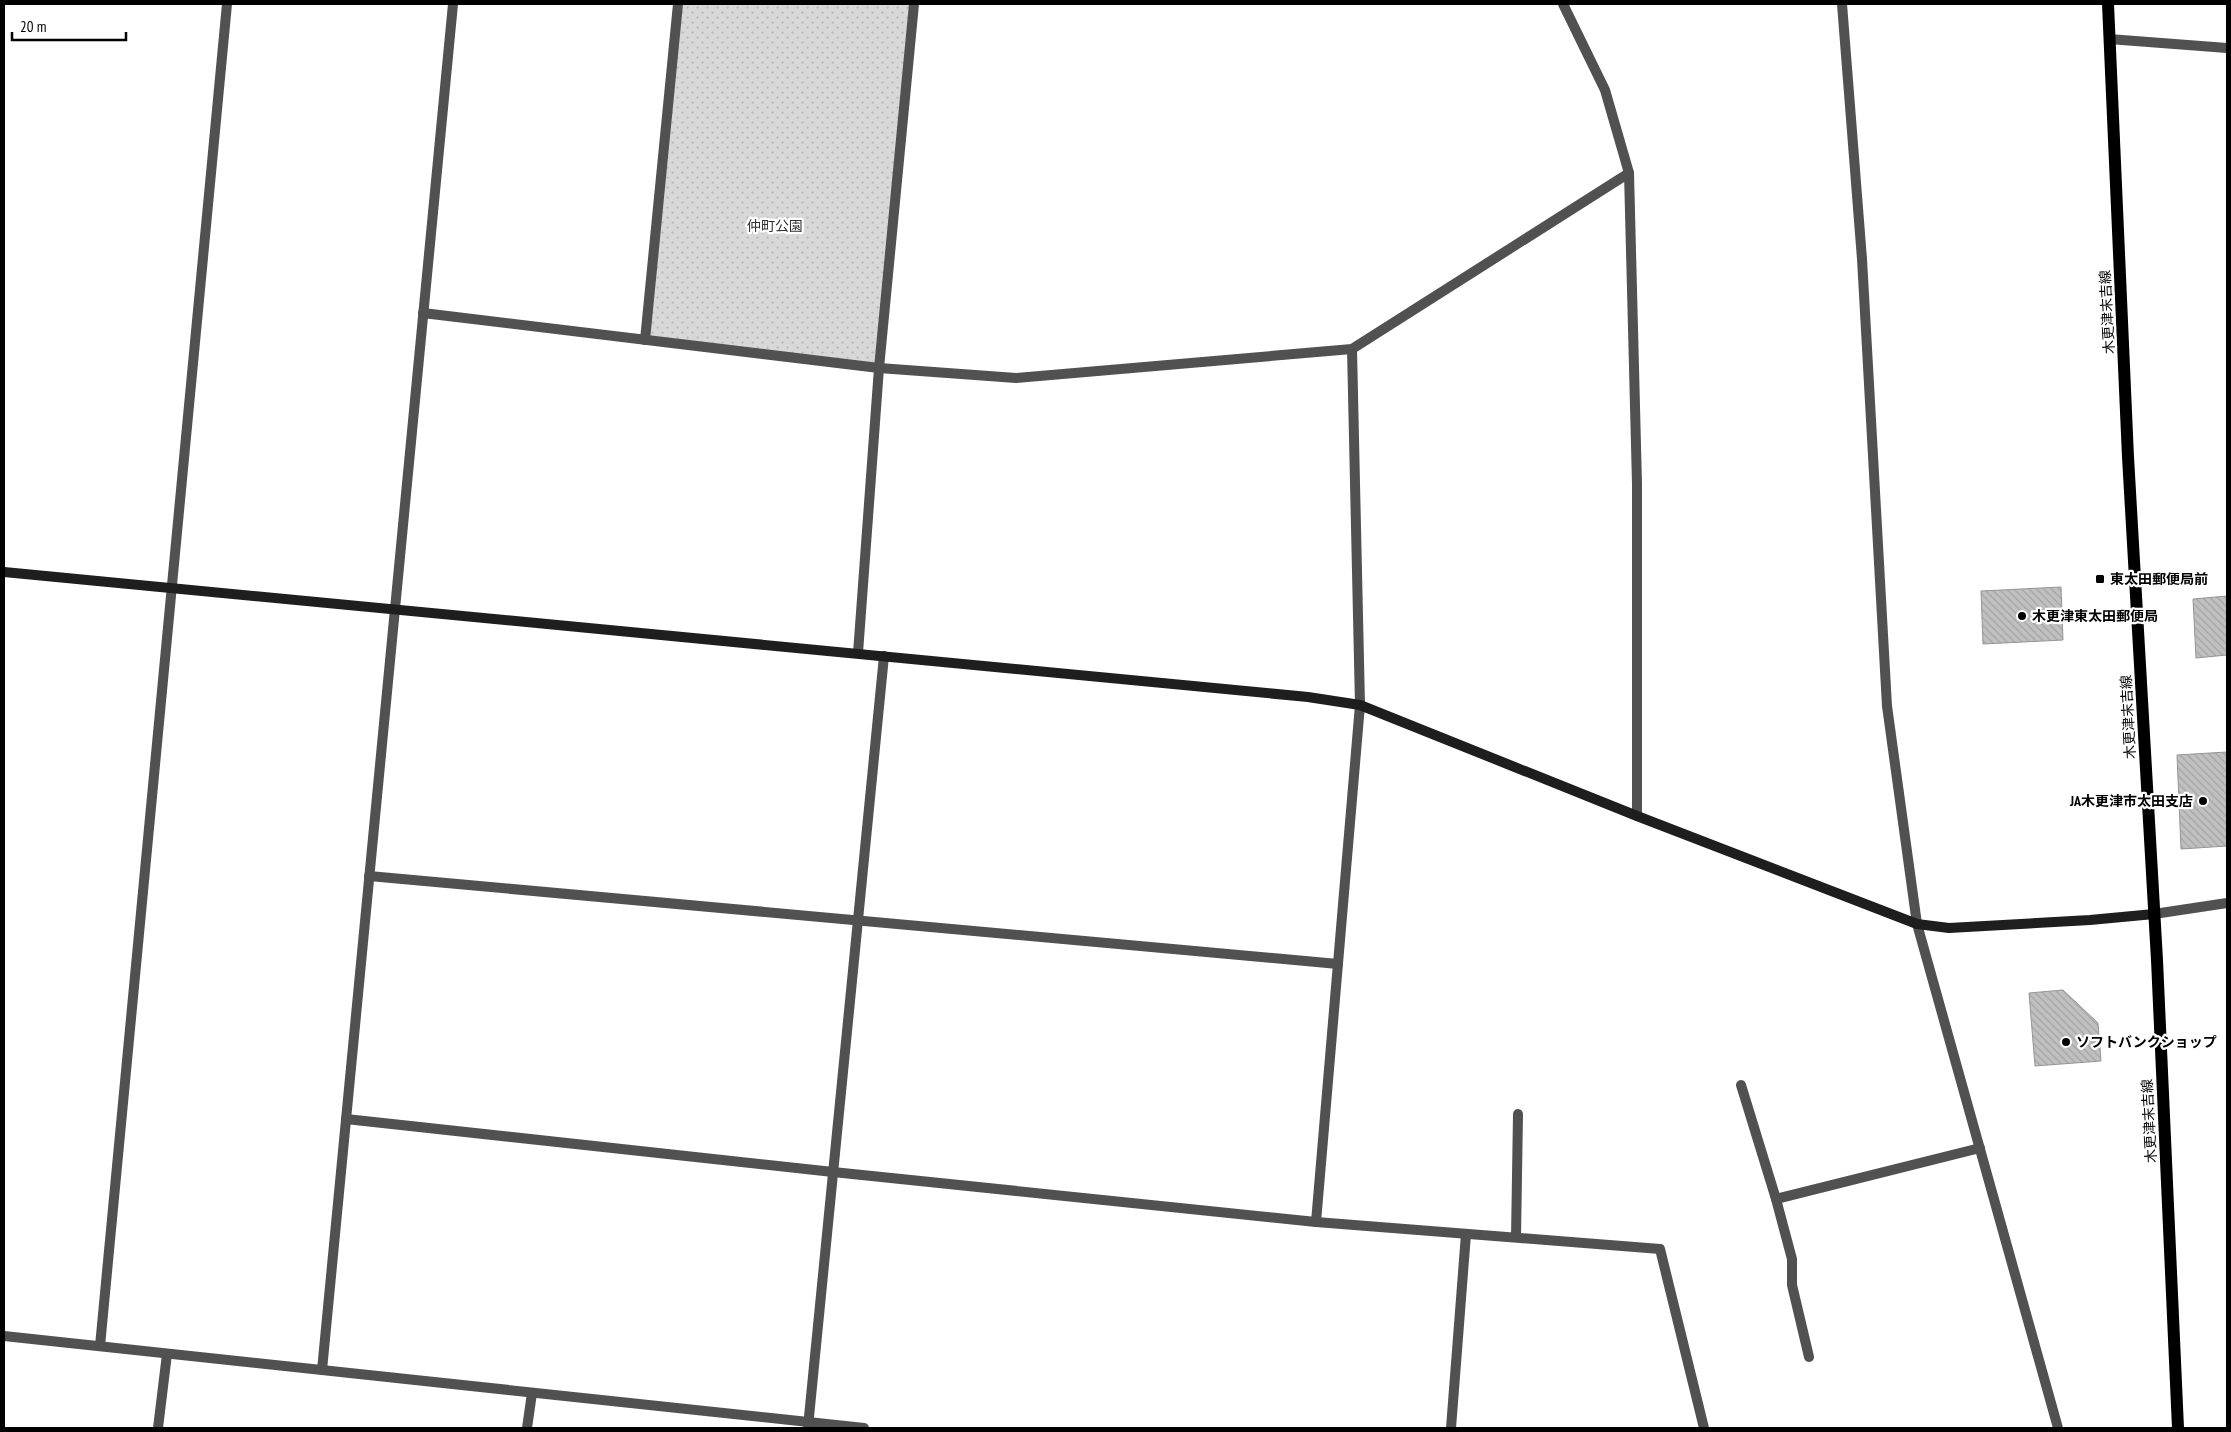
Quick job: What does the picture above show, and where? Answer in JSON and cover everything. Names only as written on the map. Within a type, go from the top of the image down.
[{"type":"main road","name":"木更津末吉線","points":[[2108,4],[2128,457],[2154,914],[2178,1428]]},
{"type":"street","points":[[100,1346],[227,4]]},
{"type":"street","points":[[322,1370],[453,4]]},
{"type":"street","points":[[645,340],[678,4]]},
{"type":"street","points":[[858,654],[879,368],[914,4]]},
{"type":"street","points":[[1564,4],[1605,90],[1629,173],[1638,484],[1637,816]]},
{"type":"street","points":[[1842,4],[1862,259],[1887,706],[1916,924],[2058,1428]]},
{"type":"street","points":[[2110,40],[2227,48]]},
{"type":"street","points":[[423,313],[879,368],[1016,378],[1352,349],[1629,173]]},
{"type":"street","points":[[1316,1222],[1360,705],[1352,349]]},
{"type":"street","points":[[4,572],[884,656],[1308,698],[1360,705],[1637,816],[1916,924],[1949,928],[2090,920],[2154,914],[2227,903]]},
{"type":"street","points":[[808,1425],[884,656]]},
{"type":"street","points":[[369,876],[1338,964]]},
{"type":"street","points":[[1741,1084],[1792,1259],[1792,1285],[1809,1357]]},
{"type":"street","points":[[1516,1238],[1518,1114]]},
{"type":"street","points":[[346,1119],[1316,1222],[1660,1249],[1704,1428]]},
{"type":"street","points":[[1776,1199],[1980,1148]]},
{"type":"street","points":[[1451,1428],[1466,1234]]},
{"type":"street","points":[[4,1336],[532,1392],[808,1425],[864,1428]]},
{"type":"street","points":[[158,1428],[167,1354]]},
{"type":"street","points":[[527,1428],[532,1392]]},
{"type":"green space","name":"仲町公園","points":[[678,4],[914,4],[879,368],[645,340]]},
{"type":"building","points":[[2061,587],[2063,640],[1983,644],[1981,591]]},
{"type":"building","points":[[2227,596],[2227,655],[2196,658],[2193,599]]},
{"type":"building","name":"JA木更津市太田支店","points":[[2227,752],[2227,846],[2181,849],[2177,755]]},
{"type":"building","name":"ソフトバンクショップ","points":[[2063,990],[2098,1023],[2101,1061],[2035,1066],[2029,993]]},
{"type":"place","name":"東太田郵便局前","points":[[2100,579]]},
{"type":"place","name":"木更津東太田郵便局","points":[[2022,616]]},
{"type":"place","name":"JA木更津市太田支店","points":[[2203,801]]},
{"type":"place","name":"ソフトバンクショップ","points":[[2066,1042]]}]
